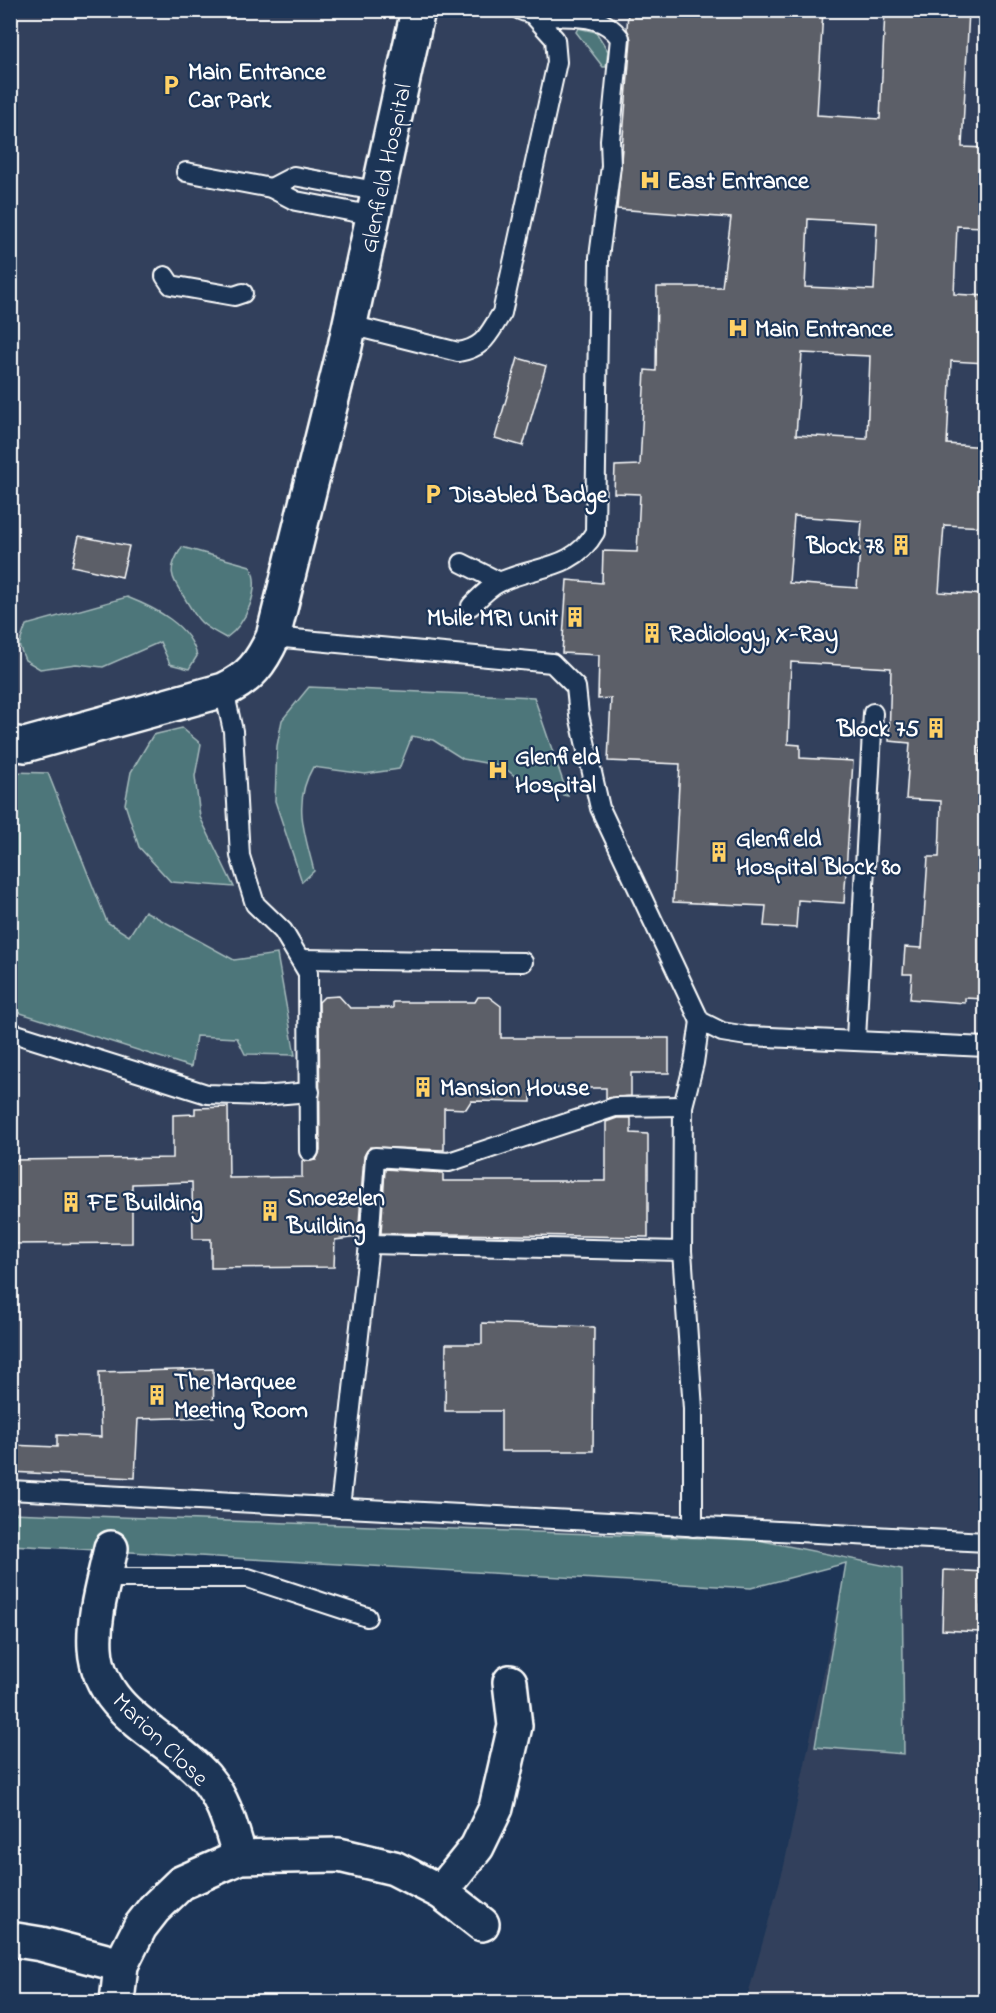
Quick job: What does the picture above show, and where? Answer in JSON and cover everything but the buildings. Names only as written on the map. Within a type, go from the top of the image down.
[{"type":"street","name":"Glenfield Hospital","points":[[10,743],[25,745],[224,690],[243,681],[261,663],[273,637],[350,325],[378,204],[418,10]]},
{"type":"street","name":"Marion Close","points":[[108,1563],[96,1617],[95,1650],[103,1680],[121,1707],[145,1730],[181,1753],[220,1796],[240,1857]]},
{"type":"street","points":[[441,1892],[477,1847],[496,1808],[515,1726],[510,1682]]},
{"type":"street","points":[[117,2002],[121,1965],[140,1927],[154,1909],[181,1883],[240,1857],[339,1855],[394,1868],[441,1892],[482,1924]]},
{"type":"street","points":[[10,1939],[41,1944],[121,1965]]},
{"type":"lane","points":[[350,325],[458,352],[482,344],[502,313],[557,62],[555,39],[528,14]]},
{"type":"lane","points":[[471,606],[484,592],[500,582],[561,563],[586,547],[595,532],[598,257],[611,166],[610,140],[620,39],[612,27],[602,21],[583,17],[528,14]]},
{"type":"lane","points":[[186,172],[271,188],[296,201],[378,204]]},
{"type":"lane","points":[[271,188],[294,176],[378,204]]},
{"type":"lane","points":[[165,276],[171,285],[234,296],[243,293]]},
{"type":"lane","points":[[462,563],[500,582]]},
{"type":"lane","points":[[273,637],[552,663],[576,687],[581,725],[600,808],[700,1021],[694,1064],[683,1106],[682,1251],[693,1409],[693,1527]]},
{"type":"lane","points":[[224,690],[233,731],[240,856],[255,904],[283,931],[308,973],[309,1151]]},
{"type":"lane","points":[[856,1039],[873,713]]},
{"type":"lane","points":[[300,959],[523,962]]},
{"type":"lane","points":[[700,1021],[722,1032],[747,1036],[856,1039],[986,1047]]},
{"type":"lane","points":[[10,1032],[207,1094],[262,1096],[310,1092]]},
{"type":"lane","points":[[340,1508],[369,1244],[375,1158],[449,1162],[615,1107],[683,1106]]},
{"type":"lane","points":[[369,1244],[682,1251]]},
{"type":"lane","points":[[10,1490],[986,1542]]},
{"type":"lane","points":[[108,1563],[249,1578],[367,1617]]},
{"type":"shaded area","name":"Glenfield Hospital","points":[[11,11],[985,11],[985,2002],[746,2002],[784,1866],[846,1563],[11,1529]]},
{"type":"green space","points":[[578,28],[596,32],[608,51],[606,67],[603,67],[576,32]]},
{"type":"green space","points":[[182,547],[250,566],[254,585],[250,605],[240,624],[226,638],[200,622],[173,578],[172,567]]},
{"type":"green space","points":[[127,597],[160,612],[187,635],[197,656],[189,669],[170,664],[160,642],[103,667],[76,664],[40,669],[25,660],[19,645],[26,625]]},
{"type":"green space","points":[[309,687],[534,697],[568,796],[530,788],[502,766],[463,759],[433,740],[412,736],[399,769],[365,774],[313,767],[303,793],[302,819],[314,871],[302,882],[275,801],[277,746],[282,720]]},
{"type":"green space","points":[[182,728],[201,744],[195,776],[200,817],[234,887],[171,882],[139,847],[125,804],[131,772],[153,735]]},
{"type":"green space","points":[[11,772],[48,773],[107,922],[129,936],[145,911],[234,960],[277,954],[295,1055],[245,1054],[237,1038],[196,1036],[191,1067],[11,1010]]},
{"type":"green space","points":[[10,1513],[758,1540],[902,1569],[904,1754],[815,1747],[846,1563],[751,1588],[11,1545]]},
{"type":"place","name":"Main Entrance Car Park","points":[[171,85]]},
{"type":"place","name":"East Entrance","points":[[650,180]]},
{"type":"place","name":"Main Entrance","points":[[738,328]]},
{"type":"place","name":"Disabled Badge","points":[[433,494]]},
{"type":"place","name":"Block 78","points":[[901,545]]},
{"type":"place","name":"Mbile MRI Unit","points":[[575,617]]},
{"type":"place","name":"Radiology, X-Ray","points":[[652,633]]},
{"type":"place","name":"Block 75","points":[[936,728]]},
{"type":"place","name":"Glenfield Hospital","points":[[498,770]]},
{"type":"place","name":"Glenfield Hospital Block 80","points":[[719,852]]},
{"type":"place","name":"Mansion House","points":[[423,1087]]},
{"type":"place","name":"FE Building","points":[[71,1202]]},
{"type":"place","name":"Snoezelen Building","points":[[270,1211]]},
{"type":"place","name":"The Marquee Meeting Room","points":[[157,1395]]}]
